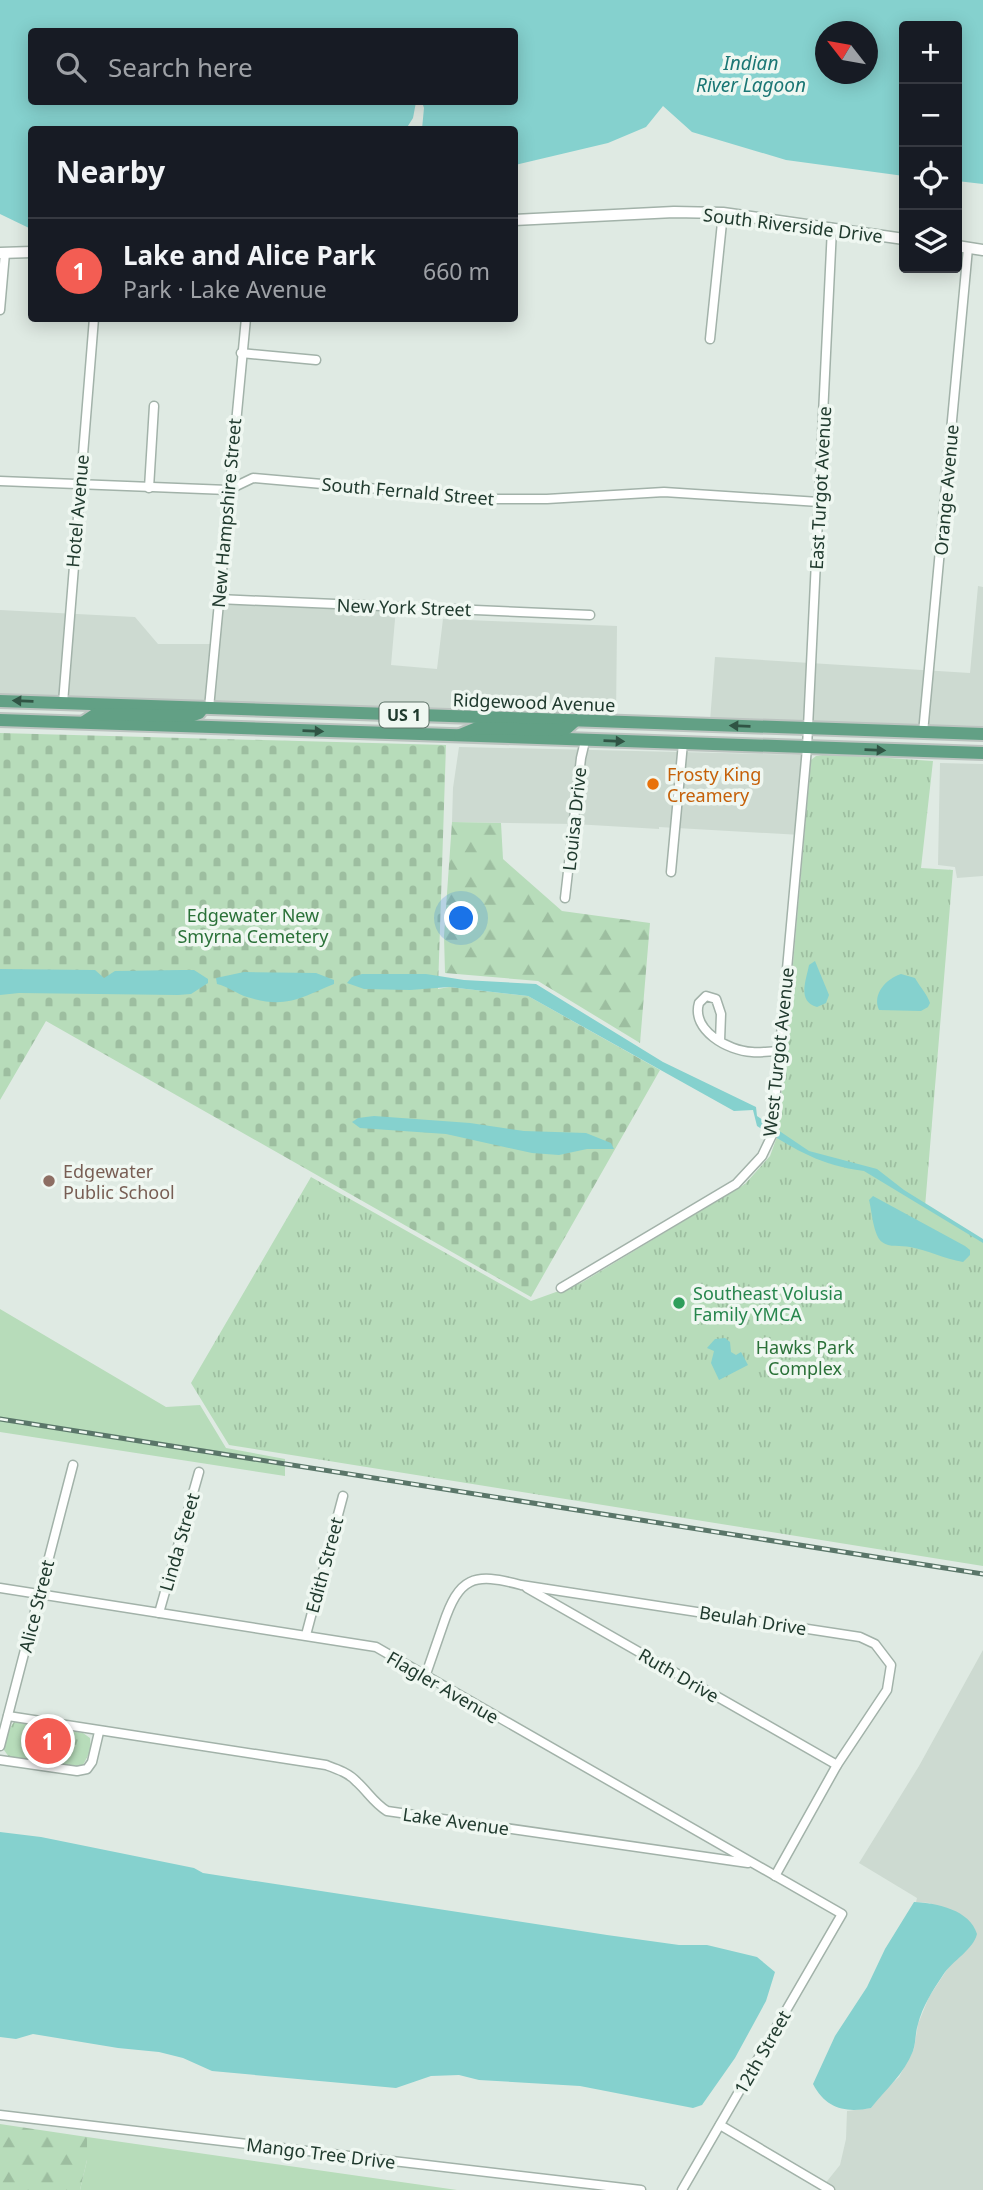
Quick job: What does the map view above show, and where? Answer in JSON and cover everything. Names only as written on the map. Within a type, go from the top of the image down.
[{"type":"main road","name":"Ridgewood Avenue","points":[[0,701],[983,734]]},
{"type":"main road","points":[[83,723],[96,714],[190,716],[206,708]]},
{"type":"main road","points":[[224,728],[239,718],[338,720],[358,713]]},
{"type":"main road","name":"Ridgewood Avenue","points":[[0,720],[983,753]]},
{"type":"main road","points":[[457,736],[477,728],[558,730],[567,728],[576,720]]},
{"type":"main road","points":[[585,741],[591,732],[600,730],[669,731],[693,725]]},
{"type":"street","name":"South Riverside Drive","points":[[518,220],[674,212],[723,213],[899,238]]},
{"type":"street","points":[[710,339],[723,213]]},
{"type":"street","name":"East Turgot Avenue","points":[[807,748],[832,228]]},
{"type":"street","points":[[962,247],[983,250]]},
{"type":"street","name":"Orange Avenue","points":[[923,733],[968,248]]},
{"type":"street","points":[[0,310],[3,253],[28,252]]},
{"type":"street","name":"Hotel Avenue","points":[[63,703],[94,322]]},
{"type":"street","name":"New Hampshire Street","points":[[206,708],[245,322]]},
{"type":"street","points":[[241,353],[316,360]]},
{"type":"street","points":[[149,488],[154,406]]},
{"type":"street","name":"South Fernald Street","points":[[0,481],[228,491],[253,478],[493,499],[548,499],[664,492],[819,502]]},
{"type":"street","name":"New York Street","points":[[218,599],[590,615]]},
{"type":"street","name":"Louisa Drive","points":[[565,898],[585,741]]},
{"type":"street","points":[[671,872],[683,744]]},
{"type":"street","name":"West Turgot Avenue","points":[[561,1288],[736,1184],[762,1156],[772,1130],[807,748]]},
{"type":"street","points":[[720,1041],[720,1007],[716,999],[706,996],[699,1003],[698,1020],[701,1026],[720,1041],[751,1052],[780,1051]]},
{"type":"street","name":"Alice Street","points":[[0,1746],[73,1465]]},
{"type":"street","name":"Linda Street","points":[[159,1613],[199,1472]]},
{"type":"street","name":"Edith Street","points":[[306,1635],[343,1496]]},
{"type":"street","name":"Beulah Drive","points":[[425,1677],[457,1591],[465,1584],[478,1579],[499,1579],[860,1637],[875,1644],[891,1665],[887,1690],[837,1765],[775,1876]]},
{"type":"street","name":"Ruth Drive","points":[[521,1584],[837,1765]]},
{"type":"street","name":"Flagler Avenue","points":[[0,1588],[376,1647],[842,1914]]},
{"type":"street","name":"Lake Avenue","points":[[8,1717],[326,1765],[356,1780],[374,1803],[387,1811],[754,1864]]},
{"type":"street","points":[[0,1760],[77,1771],[87,1769],[92,1762],[99,1732]]},
{"type":"street","name":"12th Street","points":[[682,2190],[842,1914]]},
{"type":"street","name":"Mango Tree Drive","points":[[0,2115],[641,2190]]},
{"type":"street","points":[[720,2124],[830,2190]]},
{"type":"shaded area","points":[[978,586],[983,587],[983,726],[710,721],[715,657],[970,673]]},
{"type":"shaded area","points":[[214,601],[396,608],[391,665],[437,669],[443,619],[617,626],[616,717],[576,713],[0,696],[0,610],[135,617],[158,644],[210,644]]},
{"type":"shaded area","points":[[459,747],[810,755],[801,835],[659,827],[452,822],[453,788]]},
{"type":"shaded area","points":[[940,763],[983,764],[983,876],[957,878],[955,867],[938,865]]},
{"type":"shaded area","points":[[983,1650],[983,2190],[820,2190],[840,2165],[846,2139],[847,2111],[871,2108],[899,2077],[914,2049],[918,2024],[929,1997],[952,1962],[967,1950],[930,1903],[916,1902],[917,1898],[859,1863],[919,1766]]},
{"type":"green space","name":"Edgewater New Smyrna Cemetery","points":[[0,733],[446,745],[438,989],[449,987],[528,996],[660,1070],[531,1297],[46,1021],[0,1100]]},
{"type":"green space","name":"Hawks Park Complex","points":[[829,754],[933,761],[921,868],[953,870],[925,1207],[983,1242],[983,1566],[229,1445],[191,1383],[311,1177],[531,1301],[581,1283],[745,1184],[770,1156],[778,1134],[811,760],[816,756]]},
{"type":"green space","points":[[452,822],[501,823],[503,859],[562,911],[650,923],[640,1043],[538,981],[445,973],[444,936]]},
{"type":"green space","points":[[0,1309],[166,1407],[200,1405],[226,1448],[285,1459],[285,1476],[0,1432]]},
{"type":"green space","points":[[14,1722],[83,1733],[90,1738],[91,1750],[83,1765],[77,1766],[9,1757],[4,1746]]},
{"type":"green space","points":[[0,2124],[87,2137],[87,2160],[80,2190],[0,2190]]},
{"type":"green space","points":[[87,2137],[457,2190],[80,2190],[87,2160]]},
{"type":"water","name":"Indian River Lagoon","points":[[0,0],[983,0],[983,184],[962,182],[962,21],[899,21],[899,175],[786,160],[692,132],[663,106],[646,127],[608,143],[518,164],[518,126],[422,126],[423,105],[518,105],[518,28],[28,28],[28,105],[415,105],[408,126],[28,126],[28,228],[0,214]]},
{"type":"water","points":[[815,961],[829,995],[826,1003],[817,1007],[807,1000],[804,990],[809,965]]},
{"type":"water","points":[[0,969],[95,970],[104,978],[115,971],[194,970],[208,979],[208,983],[191,994],[178,995],[0,995]]},
{"type":"water","points":[[244,972],[316,973],[334,980],[334,984],[292,1000],[272,1002],[247,997],[217,984],[216,978]]},
{"type":"water","points":[[362,974],[426,974],[464,980],[536,984],[663,1062],[756,1107],[757,1116],[809,1151],[877,1169],[904,1190],[983,1239],[983,1243],[864,1171],[833,1165],[783,1142],[757,1126],[753,1110],[734,1111],[528,996],[449,987],[364,989],[347,983],[352,977]]},
{"type":"water","points":[[901,974],[915,978],[929,1000],[928,1007],[921,1011],[879,1010],[877,998],[882,988],[890,979]]},
{"type":"water","points":[[374,1116],[470,1123],[524,1131],[586,1133],[611,1143],[614,1149],[587,1149],[559,1155],[532,1153],[446,1134],[360,1128],[352,1122],[358,1118]]},
{"type":"water","points":[[873,1196],[965,1246],[970,1250],[970,1255],[963,1262],[917,1248],[885,1244],[879,1239],[875,1229],[869,1200]]},
{"type":"water","points":[[725,1338],[730,1342],[731,1352],[736,1355],[741,1352],[748,1365],[719,1380],[711,1363],[714,1351],[707,1348],[715,1339]]},
{"type":"water","points":[[0,1832],[41,1837],[194,1868],[203,1873],[607,1935],[679,1945],[707,1945],[757,1957],[775,1972],[766,2001],[735,2058],[702,2105],[693,2108],[580,2086],[479,2080],[459,2075],[431,2076],[396,2088],[212,2071],[183,2058],[159,2052],[33,2034],[16,2039],[0,2037]]},
{"type":"water","points":[[914,1902],[952,1909],[973,1926],[977,1934],[975,1940],[943,1975],[928,1999],[917,2027],[913,2051],[905,2067],[871,2108],[853,2110],[830,2104],[813,2084],[835,2036],[867,1987],[885,1949]]},
{"type":"railway","points":[[0,1419],[983,1574]]},
{"type":"place","name":"Frosty King Creamery","points":[[653,784]]},
{"type":"place","name":"Edgewater Public School","points":[[49,1181]]},
{"type":"place","name":"Southeast Volusia Family YMCA","points":[[679,1303]]},
{"type":"place","name":"Lake and Alice Park","points":[[48,1741]]}]
